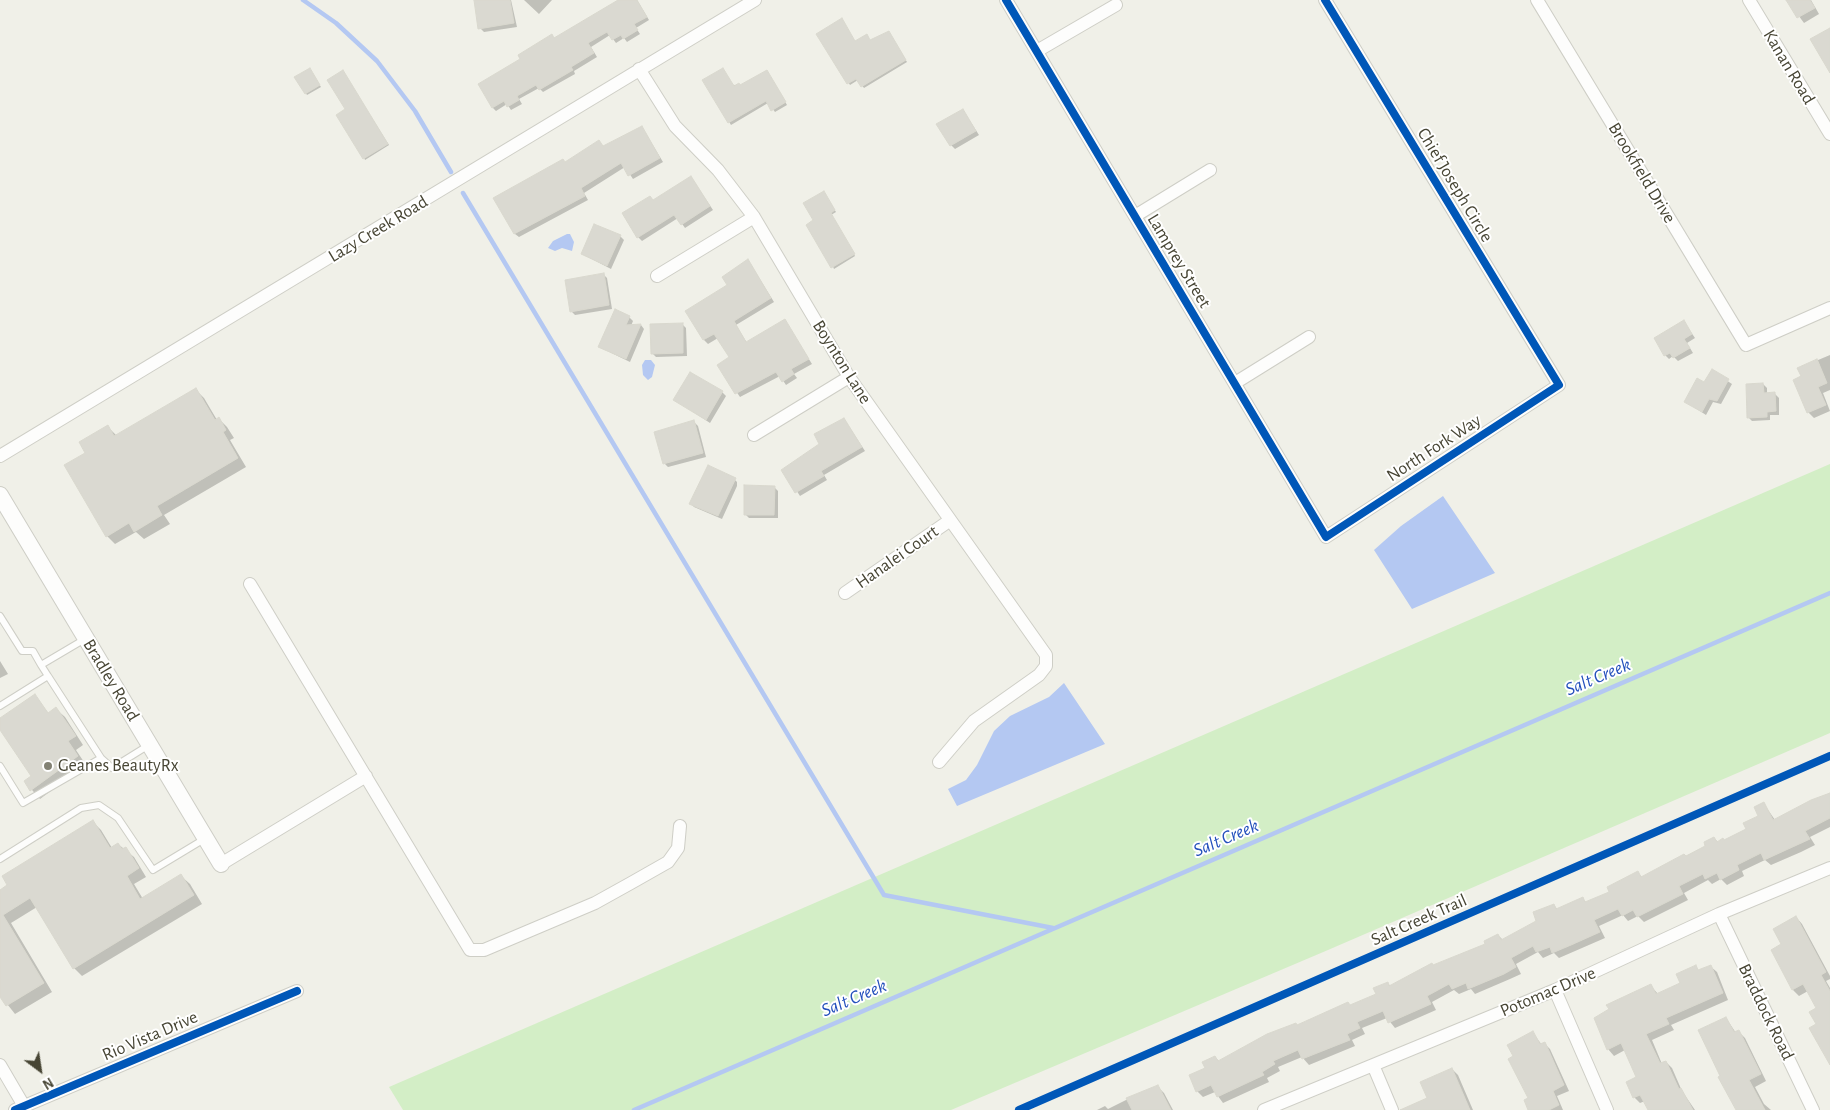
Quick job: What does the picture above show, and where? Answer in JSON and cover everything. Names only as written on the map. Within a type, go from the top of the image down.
[{"type":"street","name":"Lazy Creek Road","points":[[0,456],[392,221],[753,0]]},
{"type":"street","name":"Lamprey Street","points":[[1006,0],[1326,537]]},
{"type":"street","name":"Chief Joseph Circle","points":[[1325,0],[1558,385]]},
{"type":"street","name":"Brookfield Drive","points":[[1537,0],[1746,345],[1830,308]]},
{"type":"street","name":"Kanan Road","points":[[1749,0],[1825,115],[1830,134]]},
{"type":"street","points":[[1037,52],[1116,4]]},
{"type":"street","name":"Boynton Lane","points":[[639,69],[674,126],[718,170],[754,217],[849,377],[1046,656],[1046,666],[1039,675],[974,721],[939,762]]},
{"type":"street","points":[[1135,216],[1210,170]]},
{"type":"street","points":[[657,276],[754,217]]},
{"type":"street","points":[[1234,383],[1309,337]]},
{"type":"street","points":[[754,435],[849,377]]},
{"type":"street","name":"North Fork Way","points":[[1326,537],[1558,385]]},
{"type":"street","name":"Bradley Road","points":[[2,503],[86,638],[221,864]]},
{"type":"street","name":"Hanalei Court","points":[[845,593],[949,521]]},
{"type":"street","points":[[250,584],[470,950],[484,950],[595,903],[668,862],[678,848],[680,826]]},
{"type":"street","points":[[221,864],[366,776]]},
{"type":"street","name":"Potomac Drive","points":[[1264,1110],[1555,990],[1719,914],[1830,868]]},
{"type":"street","name":"Braddock Road","points":[[1719,914],[1813,1110]]},
{"type":"street","points":[[1555,990],[1607,1110]]},
{"type":"street","name":"Rio Vista Drive","points":[[20,1108],[297,991]]},
{"type":"street","points":[[1373,1065],[1392,1110]]},
{"type":"street","points":[[0,1066],[20,1108]]},
{"type":"lane","points":[[0,616],[22,651],[33,651],[101,758],[112,768],[150,745]]},
{"type":"lane","points":[[41,664],[86,638]]},
{"type":"lane","points":[[0,706],[48,676]]},
{"type":"lane","points":[[0,766],[23,803],[101,758]]},
{"type":"lane","points":[[0,859],[81,808],[99,805],[118,818],[153,870],[206,838]]},
{"type":"green space","points":[[1830,464],[1830,733],[1328,950],[951,1110],[403,1110],[389,1087]]},
{"type":"water","points":[[570,234],[574,242],[572,251],[562,248],[555,251],[548,248],[553,241]]},
{"type":"water","points":[[645,360],[651,360],[655,365],[652,377],[648,380],[643,375],[642,365]]},
{"type":"water","points":[[1443,496],[1495,573],[1412,609],[1374,550],[1401,526]]},
{"type":"water","points":[[1064,683],[1105,744],[957,806],[948,789],[966,780],[977,765],[994,731],[1010,716],[1049,697]]},
{"type":"building","points":[[474,0],[510,0],[514,23],[478,29]]},
{"type":"building","points":[[618,0],[637,0],[647,17],[634,24],[638,30],[623,39],[621,35],[612,40],[607,32],[588,43],[594,53],[571,67],[573,70],[539,90],[536,85],[517,96],[519,100],[507,107],[504,101],[492,108],[478,84],[520,59],[518,55],[552,34],[554,38]]},
{"type":"building","points":[[1786,0],[1810,0],[1815,8],[1797,18]]},
{"type":"building","points":[[842,18],[855,41],[867,34],[870,40],[889,31],[906,60],[861,87],[856,79],[847,84],[816,34]]},
{"type":"building","points":[[1830,28],[1830,73],[1810,39]]},
{"type":"building","points":[[310,68],[320,85],[305,94],[294,77]]},
{"type":"building","points":[[723,68],[734,86],[739,83],[740,85],[767,70],[786,102],[771,111],[766,101],[728,123],[702,80]]},
{"type":"building","points":[[343,70],[388,144],[363,159],[336,115],[345,109],[327,80]]},
{"type":"building","points":[[963,109],[976,131],[950,146],[936,124]]},
{"type":"building","points":[[642,126],[660,158],[628,176],[621,163],[581,188],[585,196],[514,234],[493,198],[563,159],[565,162],[599,140],[603,146]]},
{"type":"building","points":[[691,176],[710,206],[681,225],[674,215],[637,238],[622,213],[650,196],[653,200]]},
{"type":"building","points":[[824,191],[835,210],[831,213],[855,254],[831,268],[806,225],[813,220],[803,203]]},
{"type":"building","points":[[594,224],[621,235],[607,266],[581,254]]},
{"type":"building","points":[[748,259],[771,298],[734,321],[746,342],[785,319],[809,359],[791,369],[794,374],[782,382],[776,372],[735,394],[717,365],[729,357],[714,334],[703,340],[685,311],[727,285],[722,277]]},
{"type":"building","points":[[604,273],[609,305],[570,312],[565,280]]},
{"type":"building","points":[[615,309],[630,316],[626,325],[641,324],[626,359],[598,347]]},
{"type":"building","points":[[1684,320],[1692,334],[1684,339],[1690,348],[1673,358],[1670,353],[1664,356],[1654,338]]},
{"type":"building","points":[[683,323],[683,353],[651,354],[650,324]]},
{"type":"building","points":[[1817,359],[1827,383],[1818,387],[1826,405],[1807,413],[1793,380],[1801,376],[1797,368]]},
{"type":"building","points":[[1712,369],[1729,379],[1717,401],[1709,399],[1702,412],[1684,402],[1697,378],[1704,382]]},
{"type":"building","points":[[690,372],[723,391],[706,420],[673,400]]},
{"type":"building","points":[[1763,383],[1764,393],[1775,392],[1776,411],[1767,412],[1767,417],[1747,418],[1746,384]]},
{"type":"building","points":[[196,388],[215,420],[219,417],[226,430],[223,432],[238,458],[157,506],[162,515],[134,532],[129,523],[106,537],[64,465],[85,453],[79,442],[108,425],[114,436]]},
{"type":"building","points":[[844,418],[862,447],[821,471],[824,476],[795,493],[781,470],[819,444],[814,434]]},
{"type":"building","points":[[694,420],[703,453],[663,464],[654,432]]},
{"type":"building","points":[[708,465],[736,478],[718,516],[689,504]]},
{"type":"building","points":[[744,485],[775,486],[774,515],[744,515]]},
{"type":"building","points":[[35,694],[48,713],[56,707],[76,736],[68,741],[78,756],[30,791],[24,781],[31,776],[0,730],[0,718]]},
{"type":"building","points":[[1830,793],[1830,818],[1805,831],[1810,839],[1764,860],[1761,853],[1737,865],[1739,870],[1720,880],[1717,873],[1705,879],[1703,874],[1679,886],[1683,894],[1637,917],[1633,910],[1622,916],[1618,909],[1594,920],[1600,932],[1552,953],[1550,947],[1536,952],[1533,946],[1511,958],[1516,967],[1504,974],[1468,989],[1466,983],[1452,989],[1449,984],[1427,996],[1431,1004],[1388,1023],[1383,1011],[1357,1022],[1360,1028],[1347,1034],[1350,1040],[1302,1059],[1298,1050],[1273,1061],[1275,1064],[1262,1072],[1264,1075],[1217,1097],[1211,1085],[1196,1092],[1189,1075],[1205,1068],[1202,1062],[1215,1056],[1218,1061],[1267,1034],[1296,1023],[1297,1025],[1348,1002],[1350,1005],[1376,994],[1373,988],[1388,982],[1389,986],[1432,963],[1433,965],[1485,944],[1484,941],[1498,934],[1501,940],[1536,921],[1533,912],[1554,904],[1556,909],[1583,897],[1585,902],[1609,892],[1607,887],[1638,871],[1641,877],[1684,854],[1686,856],[1705,846],[1704,842],[1714,837],[1717,842],[1723,838],[1724,840],[1746,829],[1743,823],[1758,816],[1754,807],[1764,802],[1773,820],[1811,800]]},
{"type":"building","points":[[93,820],[110,848],[118,843],[122,849],[126,847],[139,868],[127,876],[140,899],[181,874],[194,895],[73,969],[30,898],[3,915],[44,983],[6,1006],[0,997],[0,890],[7,885],[2,876]]},
{"type":"building","points":[[1796,916],[1826,972],[1821,975],[1830,991],[1830,1065],[1809,1028],[1816,1024],[1809,1012],[1816,1008],[1803,984],[1792,990],[1771,950],[1781,944],[1773,929]]},
{"type":"building","points":[[1696,965],[1698,970],[1711,965],[1723,993],[1666,1018],[1669,1024],[1646,1034],[1660,1063],[1666,1061],[1679,1089],[1681,1088],[1693,1110],[1648,1110],[1640,1095],[1633,1098],[1626,1082],[1636,1077],[1621,1043],[1607,1050],[1594,1018],[1609,1009],[1606,1005],[1651,984],[1656,994],[1680,983],[1676,974]]},
{"type":"building","points":[[1726,1017],[1734,1032],[1739,1030],[1761,1074],[1749,1080],[1765,1110],[1736,1110],[1718,1077],[1720,1076],[1698,1030]]},
{"type":"building","points":[[1533,1031],[1540,1044],[1545,1042],[1564,1085],[1553,1091],[1559,1105],[1549,1110],[1528,1110],[1524,1100],[1528,1098],[1508,1059],[1513,1056],[1507,1045]]},
{"type":"building","points":[[1452,1068],[1470,1110],[1400,1110],[1427,1098],[1420,1082]]},
{"type":"building","points":[[1158,1085],[1171,1110],[1132,1110],[1126,1098]]},
{"type":"waterway","points":[[303,0],[336,23],[377,61],[415,111],[451,172]]},
{"type":"waterway","points":[[463,193],[884,895],[1053,928]]},
{"type":"waterway","name":"Salt Creek","points":[[634,1110],[1830,593]]},
{"type":"cycle path","points":[[1006,0],[1326,537],[1559,385],[1325,0]]},
{"type":"cycle path","name":"Salt Creek Trail","points":[[1019,1110],[1830,756]]},
{"type":"cycle path","points":[[15,1110],[297,991]]},
{"type":"place","name":"Geanes BeautyRx","points":[[48,766]]}]
